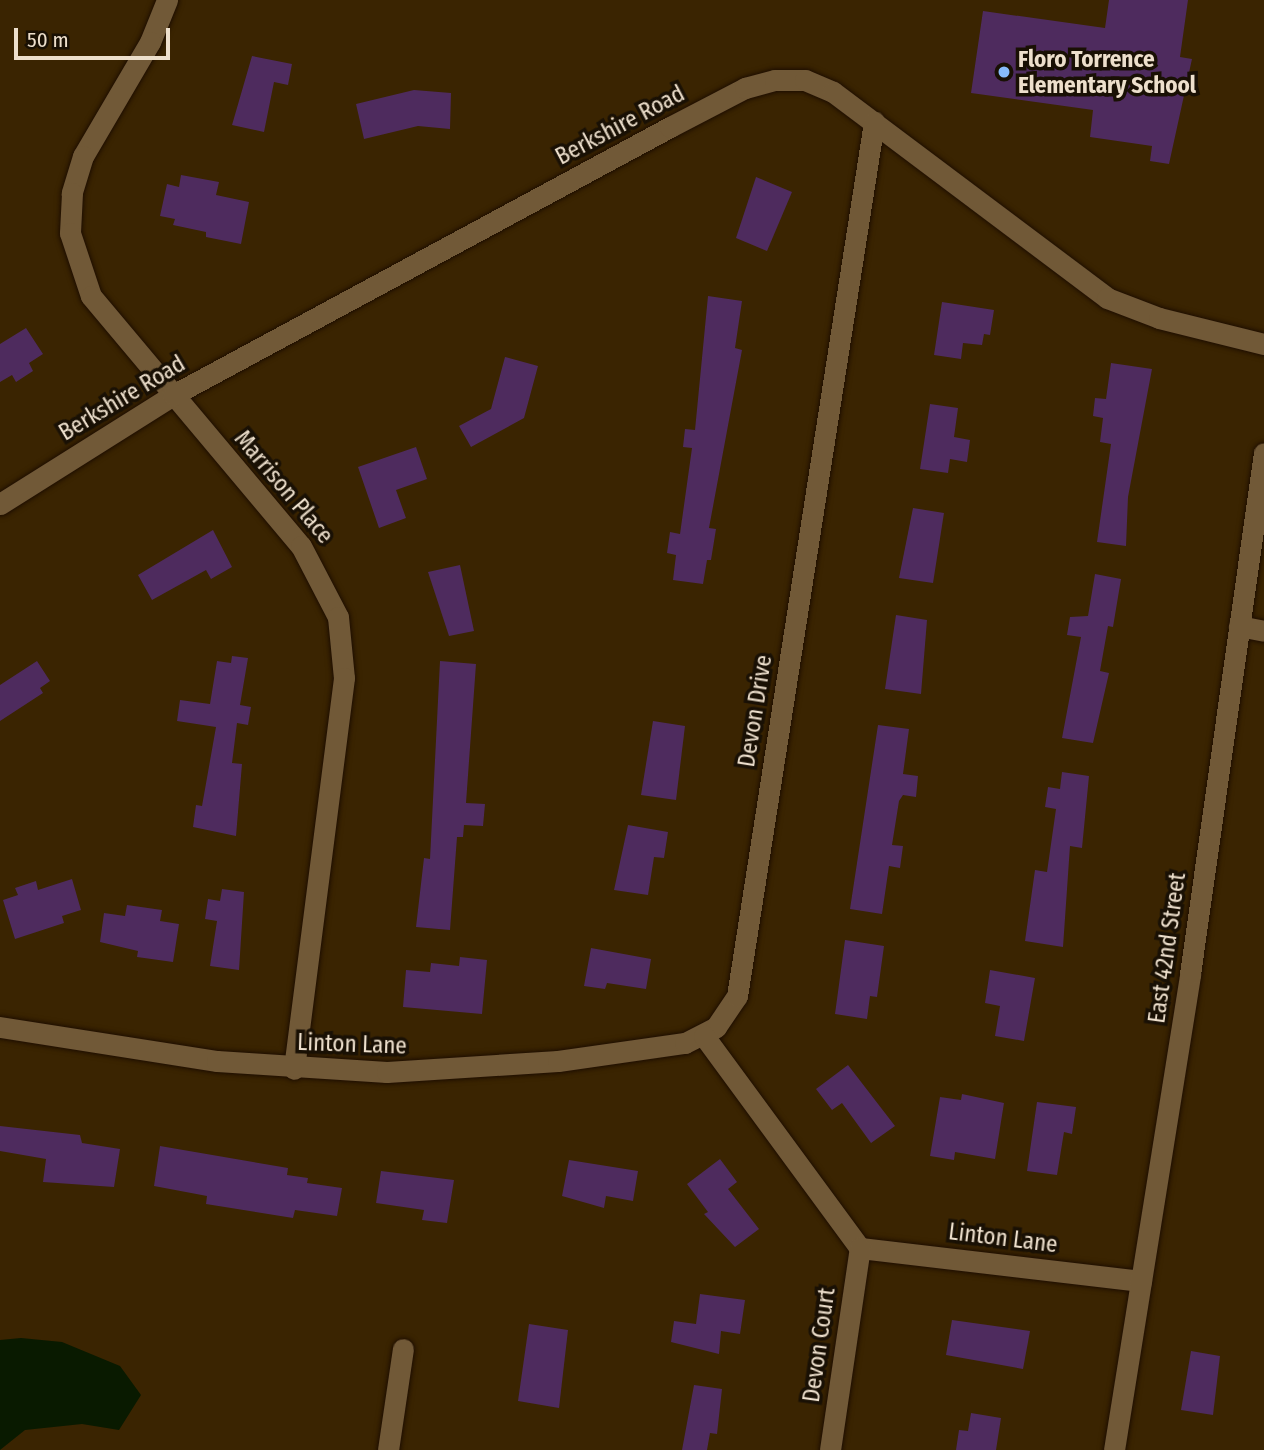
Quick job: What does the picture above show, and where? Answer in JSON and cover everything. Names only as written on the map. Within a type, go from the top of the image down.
[{"type":"street","name":"Marrison Place","points":[[167,0],[150,42],[83,156],[70,223],[73,252],[91,296],[313,562],[332,598],[343,638],[344,678],[293,1069]]},
{"type":"street","name":"Berkshire Road","points":[[0,504],[173,395],[745,88],[784,78],[816,83],[874,122],[1090,289],[1158,318],[1264,344]]},
{"type":"street","name":"Devon Drive","points":[[704,1036],[737,996],[874,122]]},
{"type":"street","name":"East 42nd Street","points":[[1115,1450],[1264,453]]},
{"type":"street","points":[[1239,626],[1264,631]]},
{"type":"street","name":"Linton Lane","points":[[0,1027],[293,1069],[492,1068],[704,1036]]},
{"type":"street","points":[[704,1036],[860,1248]]},
{"type":"street","name":"Linton Lane","points":[[860,1248],[1141,1281]]},
{"type":"street","name":"Devon Court","points":[[830,1450],[860,1248]]},
{"type":"street","points":[[388,1450],[403,1349]]},
{"type":"shaded area","points":[[21,1338],[62,1342],[120,1366],[141,1395],[119,1430],[82,1424],[25,1430],[0,1450],[0,1340]]},
{"type":"building","points":[[1109,0],[1188,0],[1180,57],[1192,59],[1169,164],[1150,161],[1152,146],[1090,137],[1093,110],[971,93],[983,11],[1105,28]]},
{"type":"building","points":[[252,56],[292,64],[288,85],[274,82],[264,132],[232,125]]},
{"type":"building","points":[[414,90],[451,93],[450,129],[418,126],[364,139],[356,104]]},
{"type":"building","points":[[181,175],[219,182],[216,195],[249,202],[241,244],[206,237],[206,232],[173,225],[175,219],[160,216],[167,184],[179,187]]},
{"type":"building","points":[[756,177],[792,192],[767,251],[736,238]]},
{"type":"building","points":[[708,296],[742,301],[735,348],[742,350],[709,528],[716,529],[711,560],[707,560],[703,584],[673,580],[676,555],[667,553],[670,532],[680,534],[692,448],[683,447],[685,429],[695,430]]},
{"type":"building","points":[[942,302],[994,310],[990,335],[984,334],[982,345],[963,343],[961,359],[934,355]]},
{"type":"building","points":[[26,328],[43,354],[29,363],[33,371],[16,382],[12,375],[0,382],[0,344]]},
{"type":"building","points":[[505,357],[538,366],[524,418],[471,447],[459,426],[491,409]]},
{"type":"building","points":[[1111,363],[1152,369],[1128,497],[1126,546],[1097,542],[1111,444],[1100,442],[1103,418],[1093,416],[1095,398],[1106,399]]},
{"type":"building","points":[[930,404],[958,408],[954,437],[970,440],[967,462],[950,459],[948,473],[920,469]]},
{"type":"building","points":[[416,447],[427,479],[396,490],[406,518],[379,528],[358,467]]},
{"type":"building","points":[[913,508],[944,513],[933,583],[899,578]]},
{"type":"building","points":[[213,530],[232,567],[211,579],[206,570],[152,600],[138,575]]},
{"type":"building","points":[[460,565],[474,631],[449,636],[428,572]]},
{"type":"building","points":[[1095,574],[1121,579],[1113,627],[1108,626],[1100,671],[1109,673],[1093,743],[1062,738],[1081,637],[1067,635],[1070,617],[1088,616]]},
{"type":"building","points":[[896,615],[927,620],[921,694],[885,689]]},
{"type":"building","points":[[232,656],[248,658],[240,705],[251,707],[248,725],[237,723],[232,763],[242,764],[236,836],[193,827],[196,805],[202,806],[216,727],[177,721],[180,700],[210,704],[217,661],[231,663]]},
{"type":"building","points":[[37,661],[50,681],[40,688],[43,693],[0,721],[0,685]]},
{"type":"building","points":[[440,661],[476,664],[466,803],[485,804],[483,826],[464,825],[463,837],[457,837],[450,930],[416,927],[424,858],[430,859]]},
{"type":"building","points":[[653,721],[685,726],[676,800],[641,795]]},
{"type":"building","points":[[878,725],[909,729],[903,774],[918,776],[916,797],[903,795],[899,801],[892,845],[903,846],[900,868],[889,866],[882,914],[850,909]]},
{"type":"building","points":[[1062,772],[1089,776],[1082,848],[1070,846],[1063,947],[1025,941],[1035,870],[1047,872],[1056,809],[1045,807],[1048,787],[1060,789]]},
{"type":"building","points":[[628,825],[668,832],[664,858],[654,857],[648,895],[614,890]]},
{"type":"building","points":[[72,879],[81,910],[62,916],[64,923],[15,939],[3,900],[18,895],[15,888],[36,881],[38,890]]},
{"type":"building","points":[[222,889],[244,892],[239,970],[210,966],[217,921],[205,919],[208,899],[220,901]]},
{"type":"building","points":[[127,905],[162,910],[160,921],[179,924],[173,962],[137,957],[138,951],[100,942],[104,913],[125,916]]},
{"type":"building","points":[[845,940],[884,946],[877,997],[870,996],[867,1019],[835,1014]]},
{"type":"building","points":[[591,948],[651,959],[646,989],[607,983],[605,989],[584,986]]},
{"type":"building","points":[[460,957],[487,960],[482,1014],[403,1007],[406,970],[430,972],[431,963],[459,966]]},
{"type":"building","points":[[990,970],[1035,978],[1024,1041],[995,1036],[1000,1006],[985,1003]]},
{"type":"building","points":[[848,1065],[895,1126],[871,1143],[842,1103],[832,1110],[816,1089]]},
{"type":"building","points":[[962,1094],[1004,1103],[995,1159],[955,1152],[954,1160],[930,1156],[940,1097],[961,1100]]},
{"type":"building","points":[[1037,1102],[1076,1107],[1072,1134],[1064,1132],[1057,1175],[1027,1171]]},
{"type":"building","points":[[0,1126],[80,1135],[82,1143],[120,1149],[114,1187],[43,1182],[46,1159],[0,1151]]},
{"type":"building","points":[[160,1146],[288,1168],[287,1175],[308,1178],[307,1183],[342,1188],[337,1216],[295,1210],[293,1218],[206,1204],[207,1196],[154,1186]]},
{"type":"building","points":[[720,1159],[737,1182],[728,1189],[759,1229],[735,1247],[704,1214],[708,1212],[687,1184]]},
{"type":"building","points":[[569,1160],[638,1171],[633,1201],[606,1196],[604,1208],[562,1196]]},
{"type":"building","points":[[381,1171],[454,1180],[447,1223],[422,1220],[424,1210],[376,1203]]},
{"type":"building","points":[[700,1294],[745,1300],[740,1334],[721,1331],[719,1354],[671,1342],[674,1321],[696,1324]]},
{"type":"building","points":[[952,1320],[1030,1331],[1023,1369],[946,1355]]},
{"type":"building","points":[[529,1324],[568,1330],[559,1408],[518,1401]]},
{"type":"building","points":[[1191,1351],[1220,1356],[1213,1415],[1181,1410]]},
{"type":"building","points":[[694,1385],[722,1389],[717,1434],[710,1433],[707,1450],[682,1450]]},
{"type":"building","points":[[971,1413],[1001,1418],[996,1450],[956,1450],[959,1430],[968,1431]]},
{"type":"place","name":"Floro Torrence Elementary School","points":[[1004,72]]}]
